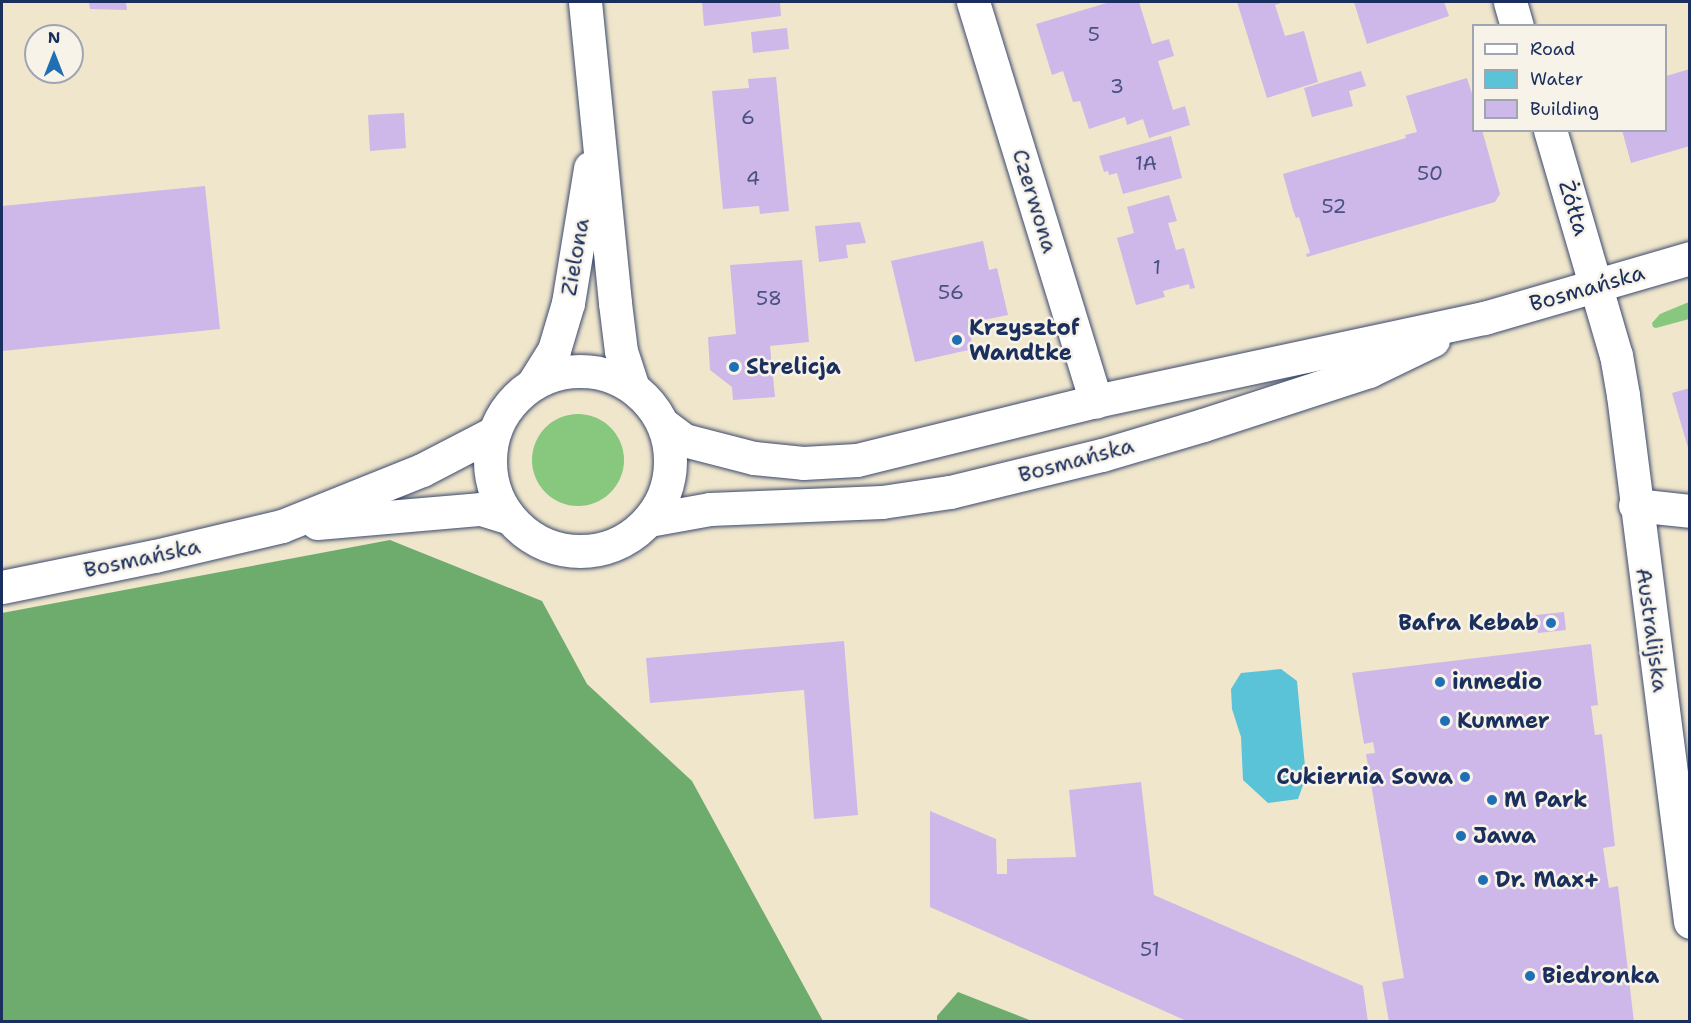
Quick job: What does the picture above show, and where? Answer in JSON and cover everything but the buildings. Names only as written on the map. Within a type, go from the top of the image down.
[{"type":"street","name":"Zielona","points":[[585,2],[621,351],[633,387]]},
{"type":"street","name":"Czerwona","points":[[973,2],[1096,401]]},
{"type":"street","points":[[1510,2],[1516,24]]},
{"type":"street","name":"Zielona","points":[[534,382],[554,350],[568,303],[598,125]]},
{"type":"street","name":"Żółta","points":[[1551,132],[1597,287]]},
{"type":"street","name":"Bosmańska","points":[[664,425],[684,440],[717,450],[803,463],[857,460],[1096,401],[1484,318],[1597,287],[1689,258]]},
{"type":"street","name":"Australijska","points":[[1597,287],[1616,355],[1623,395],[1635,505],[1679,755],[1689,922]]},
{"type":"street","name":"Bosmańska","points":[[649,520],[710,508],[882,502],[950,492],[1042,470],[1203,425],[1369,371],[1484,318]]},
{"type":"street","points":[[584,370],[610,375],[633,387],[651,404],[664,425],[671,465],[664,494],[649,520],[629,537],[613,545],[578,551],[552,548],[528,536],[508,517],[497,498],[490,477],[489,454],[493,433],[509,404],[534,382],[558,373],[584,370]]},
{"type":"street","name":"Bosmańska","points":[[282,526],[422,470],[493,433]]},
{"type":"street","points":[[1635,505],[1689,511]]},
{"type":"street","name":"Bosmańska","points":[[2,587],[155,556],[282,526],[481,509],[508,517]]},
{"type":"green space","points":[[1689,302],[1689,319],[1653,327],[1652,323],[1660,314]]},
{"type":"green space","points":[[578,414],[595,418],[610,428],[620,443],[624,460],[620,477],[610,492],[595,502],[578,506],[561,502],[546,492],[536,477],[532,460],[536,443],[546,428],[561,418]]},
{"type":"green space","points":[[390,540],[542,601],[587,684],[692,781],[823,1021],[2,1021],[2,613]]},
{"type":"green space","points":[[958,992],[1032,1021],[937,1021],[937,1016]]},
{"type":"water","points":[[1281,669],[1297,681],[1306,777],[1298,799],[1268,803],[1243,780],[1241,737],[1232,709],[1231,689],[1241,673]]},
{"type":"place","name":"Krzysztof Wandtke","points":[[957,340]]},
{"type":"place","name":"Strelicja","points":[[734,367]]},
{"type":"place","name":"Bafra Kebab","points":[[1551,623]]},
{"type":"place","name":"inmedio","points":[[1440,682]]},
{"type":"place","name":"Kummer","points":[[1445,721]]},
{"type":"place","name":"Cukiernia Sowa","points":[[1465,777]]},
{"type":"place","name":"M Park","points":[[1492,800]]},
{"type":"place","name":"Jawa","points":[[1461,836]]},
{"type":"place","name":"Dr. Max+","points":[[1483,880]]},
{"type":"place","name":"Biedronka","points":[[1530,976]]}]
